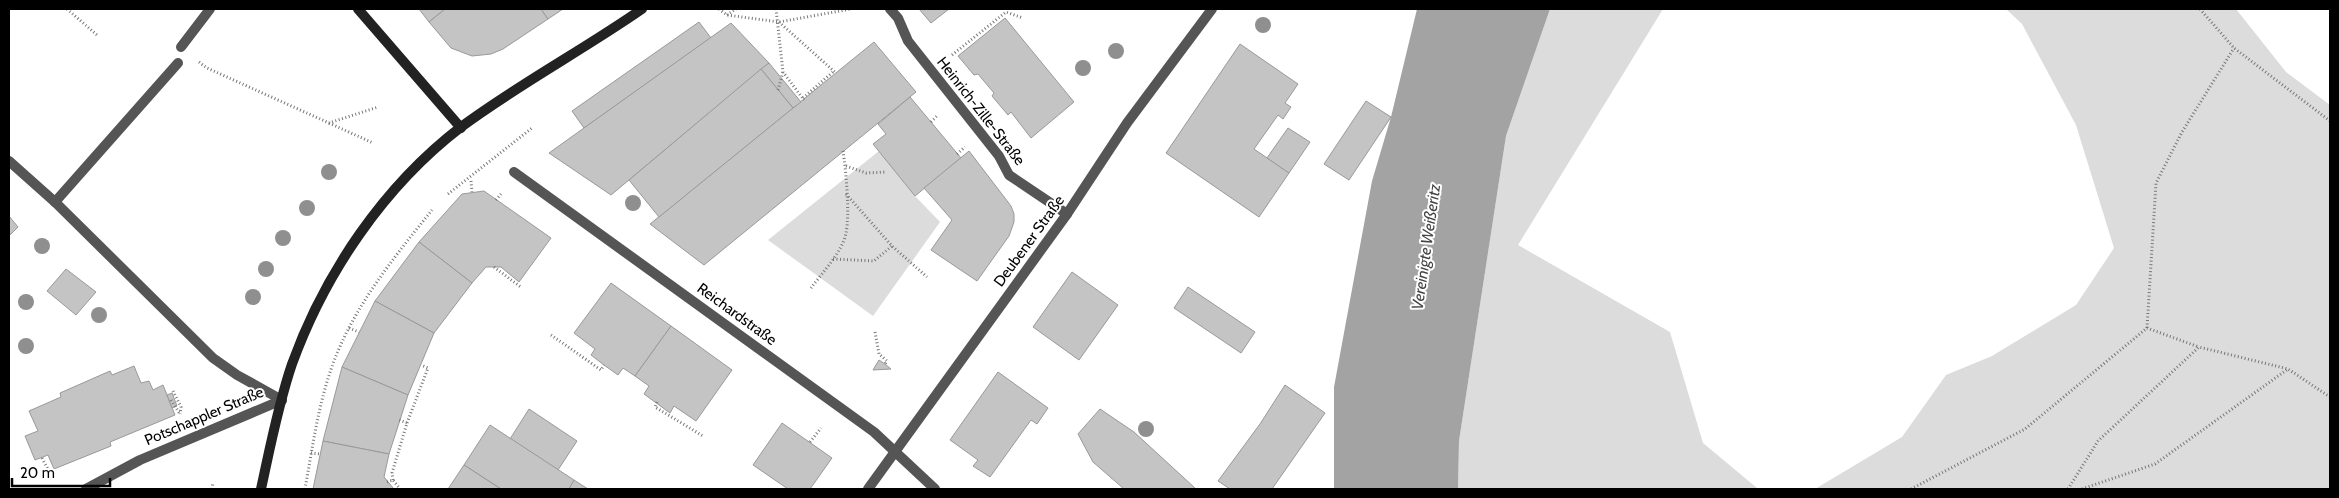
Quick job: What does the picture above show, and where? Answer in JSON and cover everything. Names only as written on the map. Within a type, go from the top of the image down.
[{"type":"street","points":[[181,47],[210,9]]},
{"type":"street","points":[[358,9],[461,128]]},
{"type":"street","points":[[261,489],[292,364],[308,327],[345,257],[394,188],[461,128],[642,9]]},
{"type":"street","name":"Heinrich-Zille-Straße","points":[[890,9],[898,18],[908,41],[1000,156],[1009,175],[1067,214]]},
{"type":"street","name":"Deubener Straße","points":[[868,489],[1067,214],[1127,123],[1212,9]]},
{"type":"street","points":[[56,202],[178,64]]},
{"type":"street","points":[[9,161],[56,202],[213,358],[237,375],[282,400]]},
{"type":"street","name":"Reichardstraße","points":[[514,172],[874,432],[935,489]]},
{"type":"street","name":"Potschappler Straße","points":[[86,489],[201,433],[282,400]]},
{"type":"path","points":[[67,9],[97,35]]},
{"type":"path","points":[[719,9],[727,15],[778,22],[851,9]]},
{"type":"path","points":[[727,15],[736,9]]},
{"type":"path","points":[[776,9],[783,72],[778,90]]},
{"type":"path","points":[[2200,9],[2234,48],[2330,121]]},
{"type":"path","points":[[952,55],[1006,12],[1024,18]]},
{"type":"path","points":[[778,22],[835,72],[803,99],[783,72]]},
{"type":"path","points":[[181,47],[207,68],[373,143]]},
{"type":"path","points":[[1911,489],[2025,429],[2147,328],[2156,184],[2182,132],[2234,48]]},
{"type":"path","points":[[329,123],[378,107]]},
{"type":"path","points":[[931,122],[941,113]]},
{"type":"path","points":[[448,194],[532,128]]},
{"type":"path","points":[[957,154],[967,146]]},
{"type":"path","points":[[811,288],[833,259],[846,233],[846,166],[843,151]]},
{"type":"path","points":[[846,166],[866,173],[886,172]]},
{"type":"path","points":[[471,181],[472,192]]},
{"type":"path","points":[[496,200],[501,194]]},
{"type":"path","points":[[846,194],[892,246],[927,277]]},
{"type":"path","points":[[305,489],[320,409],[336,357],[349,328],[379,277],[432,210]]},
{"type":"path","points":[[833,259],[874,260],[892,246]]},
{"type":"path","points":[[494,266],[522,288]]},
{"type":"path","points":[[349,328],[359,332]]},
{"type":"path","points":[[2147,328],[2199,347],[2288,369],[2330,397]]},
{"type":"path","points":[[876,332],[879,354],[888,361],[885,364]]},
{"type":"path","points":[[551,335],[602,370],[604,365]]},
{"type":"path","points":[[2068,489],[2098,441],[2199,347]]},
{"type":"path","points":[[400,489],[393,480],[392,473],[407,424],[428,368],[421,365]]},
{"type":"path","points":[[2082,489],[2155,464],[2288,369]]},
{"type":"path","points":[[173,391],[181,407],[180,414]]},
{"type":"path","points":[[171,400],[182,419]]},
{"type":"path","points":[[657,402],[655,407],[702,436]]},
{"type":"path","points":[[399,420],[407,424]]},
{"type":"path","points":[[810,442],[821,428]]},
{"type":"path","points":[[311,453],[320,454]]},
{"type":"path","points":[[42,458],[52,477]]},
{"type":"path","points":[[387,482],[393,480]]},
{"type":"path","points":[[212,489],[213,482]]},
{"type":"shaded area","points":[[1550,9],[1663,9],[1518,245],[1670,332],[1703,443],[1757,488],[1815,489],[1458,489],[1459,441],[1506,136]]},
{"type":"shaded area","points":[[2006,9],[2236,9],[2286,72],[2330,105],[2330,489],[1815,489],[1902,437],[1946,375],[1992,356],[2076,305],[2114,248],[2076,125],[2022,24]]},
{"type":"shaded area","points":[[879,151],[915,196],[940,222],[873,316],[768,240]]},
{"type":"water","name":"Vereinigte Weißeritz","points":[[1417,9],[1550,9],[1506,136],[1459,441],[1458,489],[1334,489],[1334,387],[1372,181],[1391,117]]},
{"type":"building","points":[[419,9],[445,9],[429,22]]},
{"type":"building","points":[[445,9],[541,9],[548,19],[503,49],[491,54],[472,56],[451,48],[429,22]]},
{"type":"building","points":[[541,9],[563,9],[548,19]]},
{"type":"building","points":[[919,9],[949,9],[931,23]]},
{"type":"building","points":[[1005,18],[1074,102],[1031,138],[1011,112],[1008,115],[992,96],[994,93],[978,74],[974,75],[958,56]]},
{"type":"building","points":[[699,22],[711,38],[584,128],[572,111]]},
{"type":"building","points":[[731,23],[769,63],[611,195],[549,153]]},
{"type":"building","points":[[874,42],[916,92],[704,265],[650,224]]},
{"type":"building","points":[[1240,44],[1298,84],[1285,103],[1291,107],[1283,119],[1278,115],[1254,149],[1289,173],[1259,217],[1166,153]]},
{"type":"building","points":[[769,63],[801,102],[793,108],[761,69]]},
{"type":"building","points":[[761,69],[793,108],[659,217],[629,180]]},
{"type":"building","points":[[910,97],[961,158],[915,196],[873,144],[886,134],[878,124]]},
{"type":"building","points":[[1366,101],[1391,117],[1349,180],[1324,164]]},
{"type":"building","points":[[1288,128],[1310,142],[1289,173],[1267,158]]},
{"type":"building","points":[[969,151],[1011,206],[1014,214],[1014,222],[1009,236],[977,281],[931,250],[952,220],[924,188]]},
{"type":"building","points":[[484,191],[551,238],[519,282],[501,267],[486,267],[472,283],[419,242],[462,194]]},
{"type":"building","points":[[9,216],[18,227],[9,236]]},
{"type":"building","points":[[419,242],[472,283],[434,333],[375,301]]},
{"type":"building","points":[[66,269],[96,292],[76,315],[47,291]]},
{"type":"building","points":[[1072,272],[1118,305],[1079,360],[1033,327]]},
{"type":"building","points":[[611,283],[671,326],[635,376],[623,368],[618,375],[591,355],[595,349],[574,333]]},
{"type":"building","points":[[1188,287],[1255,332],[1241,353],[1174,308]]},
{"type":"building","points":[[375,301],[434,333],[408,395],[342,367]]},
{"type":"building","points":[[671,326],[732,370],[696,421],[674,406],[670,413],[644,394],[649,386],[635,376]]},
{"type":"building","points":[[879,360],[885,364],[891,369],[873,370]]},
{"type":"building","points":[[134,366],[141,383],[149,381],[153,390],[163,385],[175,415],[110,442],[111,446],[54,469],[48,455],[35,460],[25,436],[38,431],[29,411],[61,397],[60,393],[110,371],[112,375]]},
{"type":"building","points":[[342,367],[408,395],[389,454],[323,441]]},
{"type":"building","points":[[998,372],[1048,408],[1037,424],[1031,420],[990,477],[973,466],[978,460],[950,440]]},
{"type":"building","points":[[1285,385],[1325,413],[1272,489],[1230,489],[1218,481],[1260,424]]},
{"type":"building","points":[[172,393],[177,406],[172,408],[167,395]]},
{"type":"building","points":[[529,409],[577,441],[558,470],[510,439]]},
{"type":"building","points":[[1100,409],[1134,432],[1196,489],[1124,489],[1093,462],[1078,434]]},
{"type":"building","points":[[782,423],[832,458],[810,489],[788,489],[753,465]]},
{"type":"building","points":[[490,425],[574,480],[569,489],[501,489],[464,465]]},
{"type":"building","points":[[323,441],[389,454],[384,477],[394,489],[313,489]]},
{"type":"building","points":[[464,465],[501,489],[448,489]]},
{"type":"building","points":[[574,480],[588,489],[569,489]]}]
